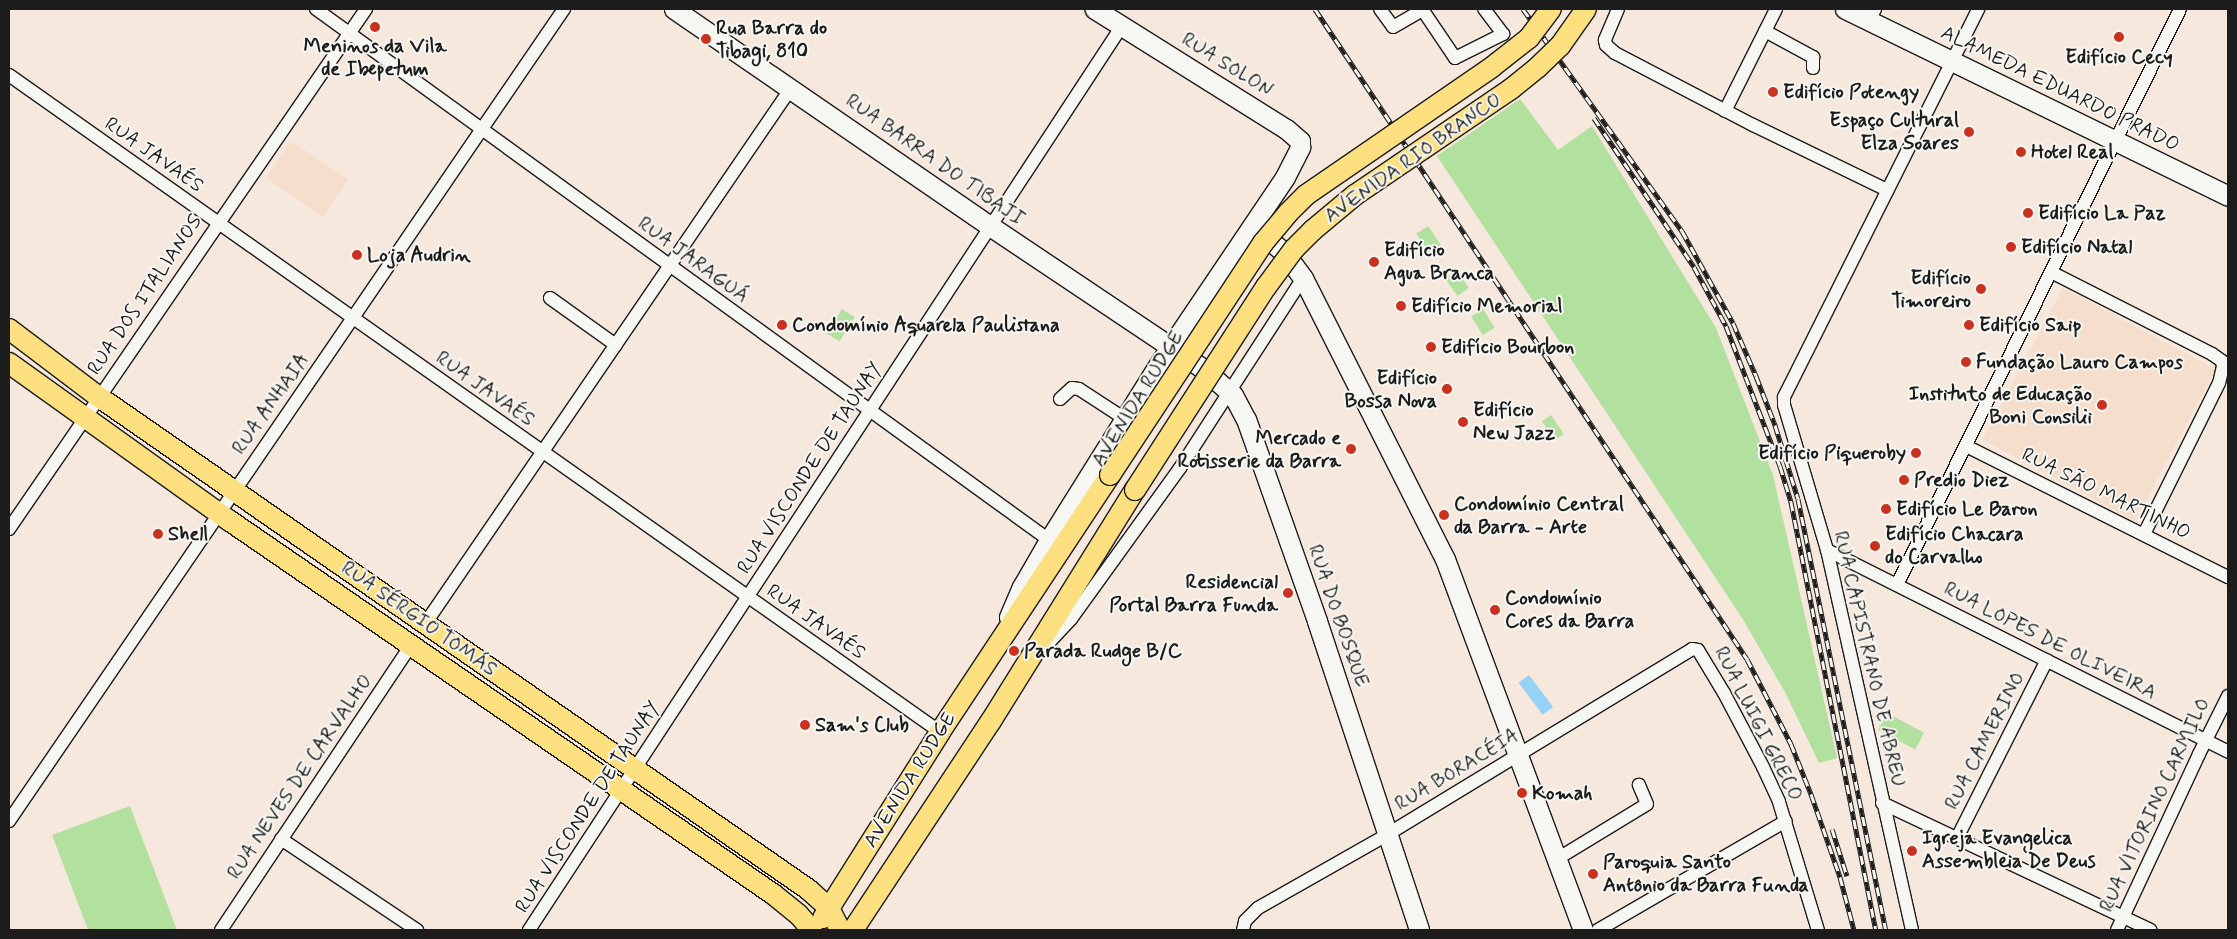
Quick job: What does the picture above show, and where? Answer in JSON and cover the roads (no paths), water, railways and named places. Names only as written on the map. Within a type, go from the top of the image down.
[{"type":"main road","name":"AVENIDA RIO BRANCO","points":[[1110,475],[1263,243],[1288,213],[1306,195],[1492,67],[1529,38],[1551,9]]},
{"type":"main road","name":"AVENIDA RIO BRANCO","points":[[1135,490],[1237,331],[1294,249],[1319,224],[1355,195],[1511,89],[1537,68],[1560,46],[1586,9]]},
{"type":"main road","name":"RUA SÉRGIO TOMÁS","points":[[9,329],[99,397],[809,890],[829,908]]},
{"type":"main road","name":"RUA SÉRGIO TOMÁS","points":[[9,363],[218,513],[773,894],[798,914],[813,930]]},
{"type":"main road","name":"AVENIDA RUDGE","points":[[813,930],[829,908],[940,732],[1110,475]]},
{"type":"main road","name":"AVENIDA RUDGE","points":[[853,930],[1024,667],[1135,490]]},
{"type":"main road","points":[[829,908],[840,930]]},
{"type":"street","name":"RUA JARAGUÁ","points":[[316,9],[1049,540]]},
{"type":"street","name":"RUA DOS ITALIANOS","points":[[9,529],[217,223],[366,9]]},
{"type":"street","name":"RUA ANHAIA","points":[[9,821],[218,513],[354,319],[564,9]]},
{"type":"street","name":"RUA BARRA DO TIBAJI","points":[[674,9],[1170,347]]},
{"type":"street","name":"RUA SOLON","points":[[1095,9],[1300,141],[1300,147],[1285,177]]},
{"type":"street","points":[[1380,9],[1393,28],[1422,9],[1455,58],[1503,34],[1484,9]]},
{"type":"street","points":[[1618,9],[1606,35],[1606,45],[1621,57],[1725,111],[1887,190],[1978,9]]},
{"type":"street","points":[[1725,111],[1776,9]]},
{"type":"street","name":"ALAMEDA EDUARDO PRADO","points":[[1845,9],[1872,14],[1952,61],[2228,196]]},
{"type":"street","points":[[1897,585],[2180,9]]},
{"type":"street","name":"RUA VISCONDE DE TAUNAY","points":[[529,930],[1122,26]]},
{"type":"street","points":[[1765,31],[1813,57],[1814,68]]},
{"type":"street","name":"RUA JAVAÉS","points":[[9,75],[940,732]]},
{"type":"street","points":[[425,624],[791,88]]},
{"type":"street","name":"AVENIDA RUDGE","points":[[1007,631],[1009,618],[1017,599],[1049,540],[1170,347],[1285,177]]},
{"type":"street","name":"RUA CAPISTRANO DE ABREU","points":[[1887,190],[1784,397],[1784,405],[1827,550],[1882,803],[1912,930]]},
{"type":"street","points":[[1251,225],[1284,252],[1303,278],[1445,559],[1583,930]]},
{"type":"street","points":[[2051,272],[2204,349],[2222,361],[2223,366],[2218,383],[2144,534]]},
{"type":"street","name":"AVENIDA RUDGE","points":[[1024,667],[1071,619],[1180,468],[1303,278]]},
{"type":"street","points":[[550,298],[616,345]]},
{"type":"street","name":"RUA DO BOSQUE","points":[[1170,347],[1202,368],[1230,391],[1246,419],[1420,930]]},
{"type":"street","points":[[1060,399],[1072,388],[1079,389],[1125,419]]},
{"type":"street","name":"RUA SÃO MARTINHO","points":[[1966,446],[2228,576]]},
{"type":"street","name":"RUA LOPES DE OLIVEIRA","points":[[1827,550],[2228,752]]},
{"type":"street","name":"RUA NEVES DE CARVALHO","points":[[221,930],[411,645]]},
{"type":"street","name":"RUA BORACÉIA","points":[[1243,930],[1245,921],[1258,908],[1388,834],[1692,648],[1698,650]]},
{"type":"street","name":"RUA LUIGI GRECO","points":[[1698,650],[1763,767],[1786,821],[1818,930]]},
{"type":"street","name":"RUA CAMERINO","points":[[1957,838],[2046,660]]},
{"type":"street","name":"RUA VITORINO CARMILO","points":[[2117,930],[2228,696]]},
{"type":"street","points":[[1557,859],[1647,804],[1639,785]]},
{"type":"street","points":[[1882,803],[2151,930]]},
{"type":"street","points":[[1598,930],[1786,821]]},
{"type":"street","points":[[281,839],[417,930]]},
{"type":"water","points":[[1529,675],[1553,707],[1543,715],[1519,683]]},
{"type":"railway","points":[[1315,9],[1747,659],[1791,744],[1811,794],[1840,877],[1854,930]]},
{"type":"railway","points":[[1523,9],[1682,231],[1733,323],[1756,376],[1775,425],[1798,499],[1886,930]]},
{"type":"railway","points":[[1594,118],[1694,267],[1726,326],[1780,466],[1791,502],[1876,930]]},
{"type":"railway","points":[[1832,829],[1847,876]]},
{"type":"place","name":"Meninos da Vila de Ibepetum","points":[[375,27]]},
{"type":"place","name":"Edifício Cecy","points":[[2119,37]]},
{"type":"place","name":"Rua Barra do Tibagi, 810","points":[[706,39]]},
{"type":"place","name":"Edifício Potengy","points":[[1773,92]]},
{"type":"place","name":"Espaço Cultural Elza Soares","points":[[1969,132]]},
{"type":"place","name":"Hotel Real","points":[[2021,152]]},
{"type":"place","name":"Edifício La Paz","points":[[2028,213]]},
{"type":"place","name":"Edifício Natal","points":[[2011,247]]},
{"type":"place","name":"Loja Audrin","points":[[357,255]]},
{"type":"place","name":"Edifício Agua Branca","points":[[1374,262]]},
{"type":"place","name":"Edifício Timoreiro","points":[[1981,289]]},
{"type":"place","name":"Edifício Memorial","points":[[1401,306]]},
{"type":"place","name":"Condomínio Aquarela Paulistana","points":[[782,325]]},
{"type":"place","name":"Edifício Saip","points":[[1969,325]]},
{"type":"place","name":"Edifício Bourbon","points":[[1431,347]]},
{"type":"place","name":"Fundação Lauro Campos","points":[[1966,362]]},
{"type":"place","name":"Edifício Bossa Nova","points":[[1447,389]]},
{"type":"place","name":"Instituto de Educação Boni Consilii","points":[[2102,405]]},
{"type":"place","name":"Edifício New Jazz","points":[[1463,422]]},
{"type":"place","name":"Mercado e Rotisserie da Barra","points":[[1351,449]]},
{"type":"place","name":"Edifício Piqueroby","points":[[1916,453]]},
{"type":"place","name":"Predio Diez","points":[[1904,480]]},
{"type":"place","name":"Edifício Le Baron","points":[[1886,509]]},
{"type":"place","name":"Condomínio Central da Barra - Arte","points":[[1444,515]]},
{"type":"place","name":"Shell","points":[[158,534]]},
{"type":"place","name":"Edifício Chacara do Carvalho","points":[[1875,546]]},
{"type":"place","name":"Residencial Portal Barra Funda","points":[[1288,593]]},
{"type":"place","name":"Condomínio Cores da Barra","points":[[1495,610]]},
{"type":"place","name":"Parada Rudge B/C","points":[[1014,651]]},
{"type":"place","name":"Sam's Club","points":[[805,725]]},
{"type":"place","name":"Komah","points":[[1522,793]]},
{"type":"place","name":"Igreja Evangelica Assembleia De Deus","points":[[1912,851]]},
{"type":"place","name":"Paroquia Santo Antônio da Barra Funda","points":[[1593,874]]}]
